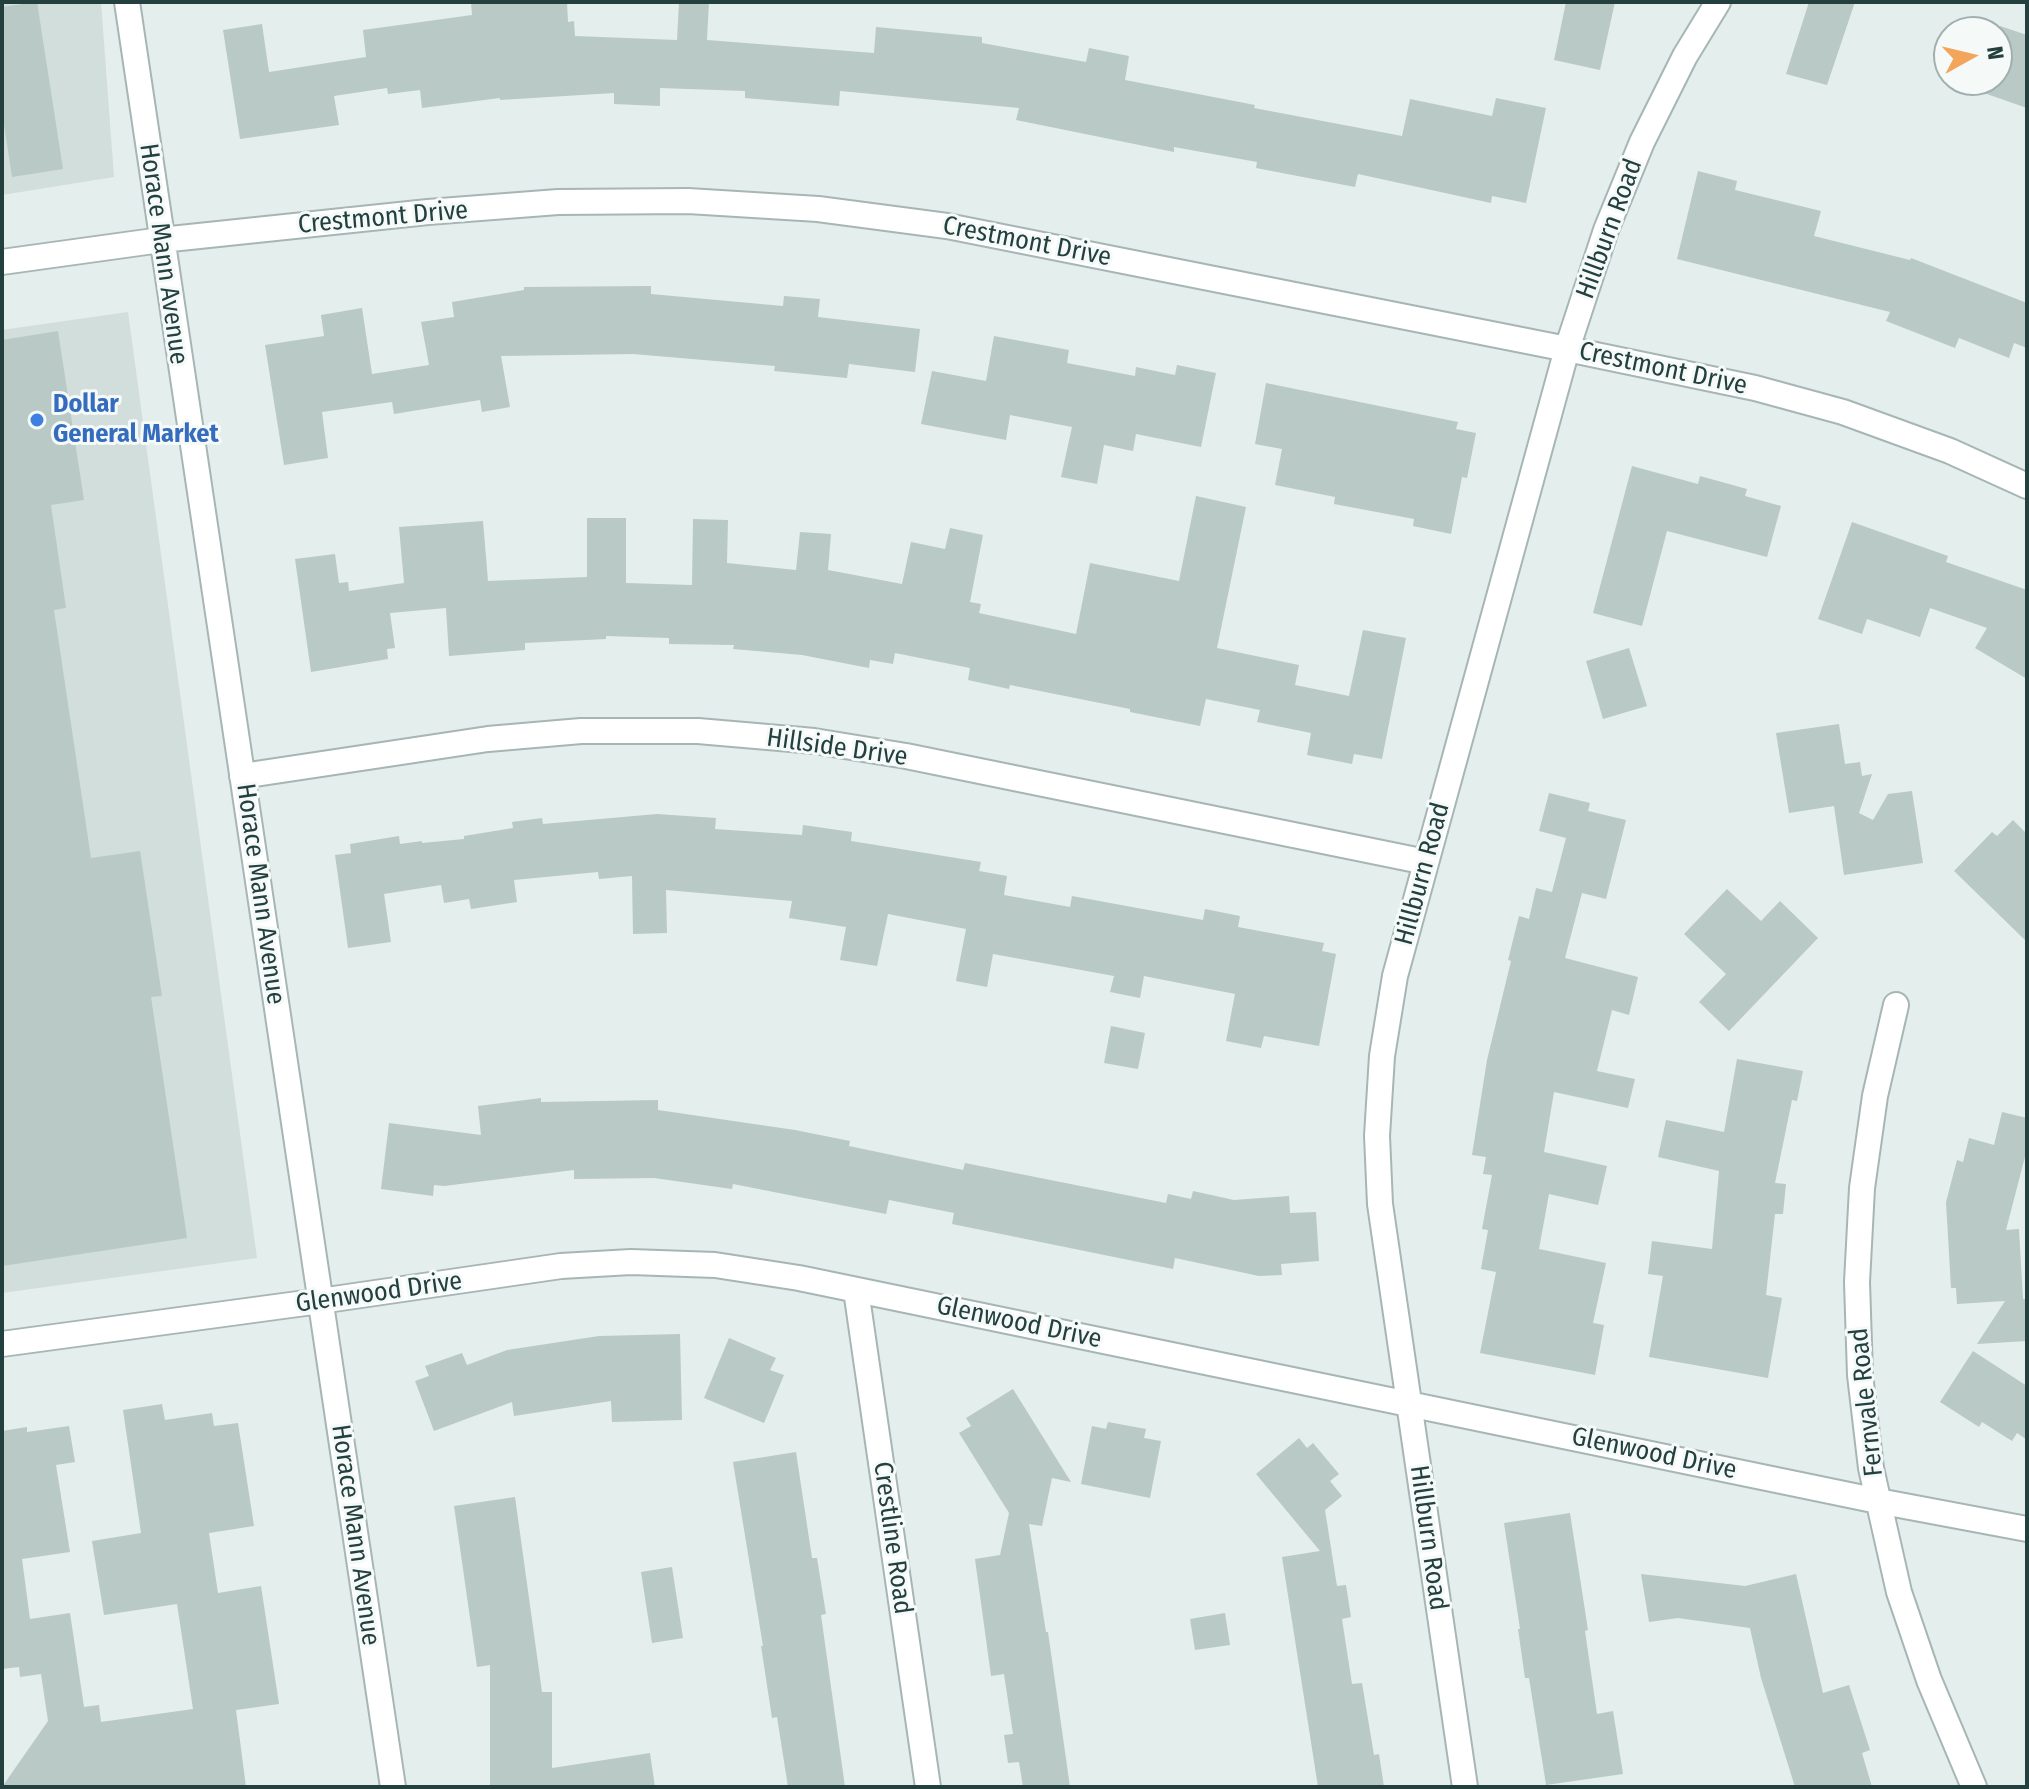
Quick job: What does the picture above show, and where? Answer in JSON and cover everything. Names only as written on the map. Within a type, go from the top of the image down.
[{"type":"street","name":"Horace Mann Avenue","points":[[127,2],[393,1787]]},
{"type":"street","name":"Hillburn Road","points":[[1465,1787],[1380,1204],[1377,1136],[1382,1056],[1395,976],[1567,349],[1606,230],[1642,142],[1685,56],[1718,2]]},
{"type":"street","name":"Crestmont Drive","points":[[2,262],[161,240],[428,212],[558,202],[688,201],[818,209],[947,226],[1755,388],[1843,412],[1950,451],[2027,486]]},
{"type":"street","name":"Hillside Drive","points":[[242,776],[488,739],[581,731],[698,731],[814,741],[906,756],[1426,862]]},
{"type":"street","name":"Fernvale Road","points":[[1896,1005],[1875,1096],[1864,1173],[1857,1282],[1860,1375],[1871,1468],[1899,1592],[1929,1680],[1974,1787]]},
{"type":"street","name":"Glenwood Drive","points":[[2,1344],[561,1266],[631,1262],[715,1265],[799,1278],[1878,1501],[2027,1529]]},
{"type":"street","name":"Crestline Road","points":[[856,1290],[928,1787]]},
{"type":"shaded area","points":[[2,2],[101,2],[114,177],[2,195]]},
{"type":"shaded area","points":[[128,312],[257,1258],[2,1293],[2,330]]},
{"type":"building","points":[[37,2],[63,169],[12,177],[2,111],[2,7]]},
{"type":"building","points":[[471,2],[567,2],[568,22],[574,21],[575,36],[677,40],[679,2],[709,2],[707,40],[874,53],[876,27],[982,37],[982,43],[1086,62],[1089,48],[1129,56],[1125,80],[1402,136],[1410,99],[1492,116],[1496,98],[1546,108],[1526,203],[1492,196],[1491,203],[1358,174],[1355,187],[1256,168],[1257,162],[1174,147],[1174,152],[1016,120],[1019,108],[840,91],[839,106],[745,98],[745,91],[660,88],[660,106],[614,104],[614,93],[500,98],[422,108],[420,90],[388,94],[387,88],[334,96],[339,125],[240,139],[223,30],[262,24],[269,72],[366,57],[363,30],[472,15]]},
{"type":"building","points":[[1566,2],[1615,2],[1600,70],[1554,60]]},
{"type":"building","points":[[1809,2],[1855,2],[1827,85],[1786,74]]},
{"type":"building","points":[[2013,30],[2027,35],[2027,108],[1992,96],[2013,96]]},
{"type":"building","points":[[1698,171],[1737,181],[1735,190],[1821,211],[1814,236],[1911,258],[2027,303],[2027,348],[2014,343],[2009,358],[1959,338],[1955,348],[1886,321],[1890,312],[1677,259]]},
{"type":"building","points":[[651,286],[651,294],[783,306],[784,296],[820,299],[818,317],[920,329],[915,372],[849,364],[847,378],[774,371],[775,366],[633,354],[501,356],[510,407],[482,412],[480,400],[394,414],[392,402],[322,412],[328,458],[284,465],[265,345],[324,336],[321,315],[362,308],[372,374],[429,365],[421,322],[454,317],[452,302],[524,290],[524,287]]},
{"type":"building","points":[[58,331],[84,500],[51,505],[66,608],[54,610],[91,858],[140,851],[162,996],[151,997],[187,1238],[2,1266],[2,340]]},
{"type":"building","points":[[994,336],[1069,350],[1067,363],[1135,376],[1136,367],[1175,375],[1177,365],[1216,373],[1201,447],[1136,434],[1133,451],[1104,445],[1097,484],[1061,477],[1072,427],[1010,415],[1006,440],[921,424],[932,371],[986,381]]},
{"type":"building","points":[[1266,383],[1458,422],[1456,429],[1476,433],[1467,478],[1462,477],[1451,534],[1413,526],[1414,519],[1334,504],[1335,497],[1275,485],[1282,449],[1255,444]]},
{"type":"building","points":[[1632,466],[1698,484],[1700,476],[1747,489],[1745,496],[1781,506],[1767,557],[1667,531],[1642,626],[1593,613]]},
{"type":"building","points":[[1196,496],[1246,507],[1217,648],[1299,665],[1295,685],[1349,696],[1363,630],[1406,638],[1382,759],[1354,754],[1352,764],[1307,755],[1311,733],[1257,722],[1260,710],[1206,699],[1200,726],[1010,685],[1009,689],[968,680],[970,668],[895,653],[893,664],[870,660],[869,668],[802,655],[733,649],[734,645],[669,644],[669,638],[606,636],[606,639],[525,643],[525,650],[449,656],[446,608],[390,613],[395,648],[387,649],[388,659],[311,672],[295,559],[335,554],[339,583],[348,582],[349,591],[404,583],[399,527],[483,521],[488,581],[587,577],[587,518],[626,518],[626,583],[692,585],[693,519],[728,520],[727,563],[796,570],[800,532],[831,534],[828,570],[902,584],[911,542],[945,549],[950,528],[983,535],[970,602],[981,604],[979,613],[1076,634],[1090,563],[1179,581]]},
{"type":"building","points":[[1852,522],[1948,556],[1946,562],[2027,590],[2027,679],[1975,648],[1987,628],[1930,608],[1920,637],[1867,619],[1862,634],[1818,619]]},
{"type":"building","points":[[1629,648],[1647,706],[1603,719],[1586,661]]},
{"type":"building","points":[[1839,724],[1845,764],[1860,762],[1862,776],[1872,774],[1859,813],[1873,820],[1888,794],[1912,791],[1923,863],[1844,875],[1834,806],[1789,813],[1776,733]]},
{"type":"building","points":[[1549,793],[1590,803],[1588,811],[1626,820],[1606,899],[1582,893],[1565,958],[1638,977],[1629,1015],[1612,1010],[1597,1071],[1635,1079],[1628,1108],[1554,1092],[1544,1152],[1607,1166],[1598,1205],[1549,1194],[1539,1249],[1606,1263],[1593,1323],[1604,1325],[1595,1375],[1480,1353],[1496,1272],[1481,1269],[1488,1230],[1482,1229],[1492,1175],[1483,1174],[1486,1157],[1472,1155],[1487,1060],[1519,916],[1529,919],[1536,888],[1552,892],[1566,838],[1539,831]]},
{"type":"building","points":[[657,814],[716,818],[715,829],[802,835],[803,825],[852,832],[851,841],[981,862],[979,871],[1007,876],[1004,895],[1070,907],[1072,896],[1203,920],[1205,909],[1240,916],[1238,927],[1324,943],[1322,951],[1336,954],[1319,1046],[1264,1036],[1261,1048],[1226,1041],[1235,994],[1144,976],[1140,998],[1110,992],[1114,976],[993,954],[987,987],[956,981],[966,929],[888,914],[877,966],[840,960],[846,927],[789,918],[792,901],[666,890],[667,933],[633,934],[632,876],[599,879],[598,872],[514,880],[517,902],[471,909],[469,899],[444,903],[441,885],[384,894],[391,942],[348,948],[335,855],[351,853],[350,844],[399,836],[400,844],[464,839],[464,836],[513,828],[512,822],[542,818],[543,824]]},
{"type":"building","points":[[2013,820],[2027,834],[2027,942],[1954,871],[1992,832],[1997,836]]},
{"type":"building","points":[[1727,889],[1761,921],[1780,901],[1818,938],[1729,1031],[1699,1002],[1726,974],[1684,934]]},
{"type":"building","points":[[1111,1026],[1145,1033],[1138,1069],[1104,1063]]},
{"type":"building","points":[[1737,1059],[1803,1071],[1797,1101],[1792,1100],[1775,1183],[1786,1184],[1783,1214],[1775,1214],[1766,1295],[1782,1298],[1768,1378],[1649,1357],[1663,1276],[1648,1274],[1652,1241],[1712,1249],[1719,1171],[1658,1157],[1666,1120],[1724,1132]]},
{"type":"building","points":[[541,1098],[541,1102],[658,1100],[658,1110],[795,1130],[850,1141],[849,1146],[963,1170],[965,1163],[1166,1203],[1168,1194],[1191,1199],[1193,1191],[1234,1200],[1289,1196],[1290,1213],[1316,1212],[1319,1261],[1281,1264],[1282,1275],[1259,1276],[1175,1258],[1173,1269],[952,1224],[954,1213],[889,1200],[886,1214],[733,1184],[732,1189],[654,1178],[574,1179],[574,1170],[434,1185],[433,1196],[381,1189],[389,1123],[481,1135],[478,1106]]},
{"type":"building","points":[[2002,1112],[2027,1118],[2027,1149],[2006,1230],[2019,1229],[2023,1299],[2027,1299],[2027,1341],[1977,1344],[2005,1301],[1957,1304],[1956,1288],[1951,1288],[1946,1202],[1957,1160],[1963,1162],[1969,1138],[1994,1145]]},
{"type":"building","points":[[680,1334],[682,1420],[612,1422],[611,1401],[514,1416],[512,1402],[434,1431],[415,1381],[429,1376],[425,1366],[462,1353],[467,1365],[507,1350],[599,1336]]},
{"type":"building","points":[[729,1338],[776,1358],[770,1370],[784,1375],[764,1423],[704,1398]]},
{"type":"building","points":[[1973,1351],[2027,1386],[2027,1440],[2017,1433],[2012,1441],[1982,1422],[1979,1427],[1940,1402]]},
{"type":"building","points":[[1013,1389],[1071,1482],[1052,1478],[1042,1526],[1029,1524],[1070,1787],[1023,1787],[1019,1762],[1008,1763],[1004,1735],[1013,1734],[1004,1674],[991,1676],[975,1559],[1000,1555],[1009,1513],[959,1433],[971,1426],[966,1418]]},
{"type":"building","points":[[162,1404],[165,1420],[212,1413],[214,1426],[238,1423],[254,1526],[209,1533],[218,1593],[261,1586],[279,1704],[236,1710],[246,1787],[2,1787],[48,1721],[41,1674],[20,1677],[19,1667],[2,1669],[2,1431],[27,1427],[27,1432],[69,1426],[75,1462],[56,1465],[70,1552],[22,1559],[30,1619],[70,1613],[84,1707],[99,1705],[101,1722],[193,1709],[177,1604],[104,1615],[92,1541],[141,1533],[123,1410]]},
{"type":"building","points":[[1108,1422],[1146,1429],[1144,1438],[1161,1441],[1150,1498],[1081,1484],[1092,1426],[1106,1429]]},
{"type":"building","points":[[1299,1438],[1307,1448],[1313,1443],[1339,1474],[1330,1481],[1342,1496],[1325,1510],[1337,1586],[1346,1585],[1351,1617],[1342,1619],[1352,1684],[1362,1683],[1374,1755],[1379,1754],[1384,1787],[1318,1787],[1282,1557],[1320,1551],[1256,1474]]},
{"type":"building","points":[[796,1452],[812,1558],[817,1558],[826,1614],[821,1615],[845,1787],[788,1787],[777,1717],[772,1718],[733,1462]]},
{"type":"building","points":[[515,1497],[542,1692],[552,1692],[552,1768],[650,1753],[655,1787],[490,1787],[490,1665],[477,1667],[454,1506]]},
{"type":"building","points":[[1570,1513],[1597,1714],[1613,1711],[1623,1774],[1546,1785],[1529,1678],[1525,1678],[1504,1523]]},
{"type":"building","points":[[672,1567],[683,1638],[652,1643],[641,1572]]},
{"type":"building","points":[[1641,1574],[1745,1586],[1796,1574],[1823,1693],[1849,1685],[1870,1750],[1862,1753],[1872,1787],[1795,1787],[1761,1678],[1750,1628],[1678,1618],[1649,1622]]},
{"type":"building","points":[[1225,1613],[1230,1645],[1195,1650],[1190,1619]]},
{"type":"place","name":"Dollar General Market","points":[[37,420]]}]
